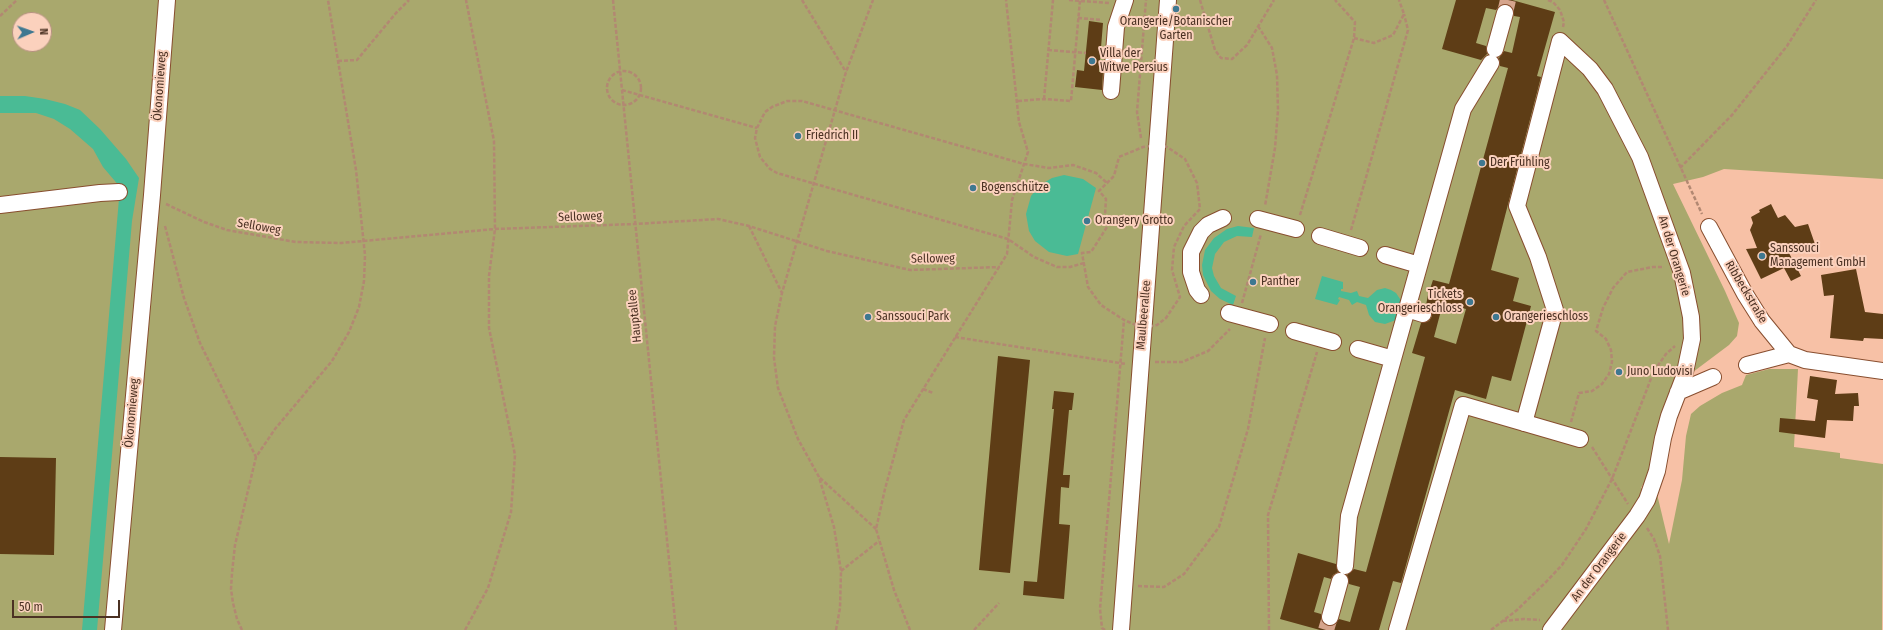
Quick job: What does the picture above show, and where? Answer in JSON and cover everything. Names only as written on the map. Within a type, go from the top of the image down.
[{"type":"street","name":"Ökonomieweg","points":[[113,630],[167,0]]},
{"type":"street","points":[[1111,91],[1116,27],[1125,0]]},
{"type":"street","name":"Maulbeerallee","points":[[1121,630],[1168,0]]},
{"type":"street","points":[[1330,617],[1343,574],[1349,516],[1463,109],[1493,56],[1505,13]]},
{"type":"street","points":[[1524,423],[1555,310],[1538,257],[1517,206],[1560,41]]},
{"type":"street","name":"An der Orangerie","points":[[1554,627],[1633,512],[1647,500],[1654,482],[1669,416],[1688,361],[1692,339],[1691,317],[1682,273],[1640,157],[1605,89],[1590,69],[1560,41]]},
{"type":"street","points":[[0,205],[119,192]]},
{"type":"street","points":[[1194,293],[1186,268],[1187,251],[1196,232],[1216,217]]},
{"type":"street","points":[[1261,219],[1296,229]]},
{"type":"street","name":"Ribbeckstraße","points":[[1709,227],[1745,294],[1766,326],[1789,354]]},
{"type":"street","points":[[1320,236],[1354,246]]},
{"type":"street","points":[[1385,255],[1420,265]]},
{"type":"street","points":[[1407,309],[1423,314]]},
{"type":"street","points":[[1234,314],[1270,324]]},
{"type":"street","points":[[1294,331],[1327,340]]},
{"type":"street","points":[[1358,349],[1393,359]]},
{"type":"street","points":[[1747,365],[1789,354],[1805,360],[1883,371]]},
{"type":"street","points":[[1678,392],[1713,377]]},
{"type":"street","points":[[1397,630],[1463,405],[1574,437]]},
{"type":"path","points":[[0,16],[17,0]]},
{"type":"path","points":[[242,630],[236,619],[233,603],[232,573],[235,545],[256,457],[275,429],[332,361],[349,332],[359,307],[364,281],[363,242],[356,170],[328,0]]},
{"type":"path","points":[[338,61],[357,60],[396,12],[409,0]]},
{"type":"path","points":[[465,630],[488,588],[511,512],[515,455],[489,328],[489,276],[495,229],[494,142],[466,0]]},
{"type":"path","name":"Hauptallee","points":[[613,0],[676,630]]},
{"type":"path","points":[[802,0],[846,72]]},
{"type":"path","points":[[836,630],[840,608],[841,571],[834,527],[819,477],[798,439],[778,388],[774,358],[775,326],[782,293],[846,72],[873,0]]},
{"type":"path","points":[[910,630],[894,590],[876,529],[885,489],[904,420],[1007,254],[1012,200],[1028,152],[1019,122],[1018,101],[1006,0]]},
{"type":"path","points":[[1044,99],[1053,0]]},
{"type":"path","points":[[1069,0],[1110,4],[1111,0]]},
{"type":"path","points":[[1143,147],[1137,112],[1146,0]]},
{"type":"path","points":[[1200,0],[1211,41],[1221,58],[1232,59],[1247,45],[1274,0]]},
{"type":"path","points":[[1296,229],[1354,38],[1355,22],[1335,0]]},
{"type":"path","points":[[1354,246],[1408,30],[1399,0]]},
{"type":"path","points":[[1548,0],[1553,2],[1560,10],[1564,22],[1560,41]]},
{"type":"path","points":[[1604,0],[1680,168],[1709,227]]},
{"type":"path","points":[[1680,168],[1736,109],[1787,46],[1816,0]]},
{"type":"path","points":[[1018,101],[1044,99],[1071,101],[1080,1]]},
{"type":"path","points":[[1354,38],[1374,43],[1393,35],[1404,14]]},
{"type":"path","points":[[1140,361],[1182,362],[1208,351],[1232,327],[1234,314],[1264,209],[1275,148],[1278,103],[1277,75],[1272,48],[1258,26]]},
{"type":"path","points":[[1048,50],[1086,53]]},
{"type":"path","points":[[620,71],[635,74],[642,84],[641,95],[632,104],[623,106],[616,104],[611,100],[607,90],[610,78],[620,71]]},
{"type":"path","points":[[622,90],[757,128]]},
{"type":"path","points":[[1084,263],[1070,267],[1057,267],[1034,257],[1008,239],[814,185],[777,173],[764,163],[756,147],[757,128],[765,112],[772,106],[787,101],[802,101],[1024,164],[1049,168],[1072,165],[1096,173],[1106,183]]},
{"type":"path","name":"Selloweg","points":[[150,197],[204,222],[250,235],[296,242],[363,242],[495,229],[635,224],[718,219],[749,226],[798,241],[826,252],[910,270],[1000,267]]},
{"type":"path","points":[[164,222],[184,298],[200,343],[256,457]]},
{"type":"path","points":[[749,226],[782,293]]},
{"type":"path","points":[[1644,268],[1627,272],[1613,288],[1603,308],[1596,331],[1606,339],[1611,350],[1612,362],[1609,374],[1602,384],[1592,391],[1579,393],[1574,437],[1586,442],[1594,449],[1633,512],[1654,539],[1658,550],[1668,630]]},
{"type":"path","points":[[1105,630],[1102,628],[1100,609],[1124,320]]},
{"type":"path","points":[[1124,583],[1144,587],[1164,587],[1184,574],[1220,528],[1248,429],[1266,337],[1270,324]]},
{"type":"path","points":[[955,337],[1120,363]]},
{"type":"path","points":[[1491,630],[1529,599],[1562,565],[1586,529],[1612,479],[1641,401],[1658,364],[1672,348],[1692,339]]},
{"type":"path","points":[[1269,630],[1268,514],[1327,340]]},
{"type":"path","points":[[923,389],[933,393]]},
{"type":"path","points":[[819,477],[876,529]]},
{"type":"path","points":[[841,571],[879,541]]},
{"type":"path","points":[[974,630],[999,603]]},
{"type":"path","points":[[1503,621],[1524,619],[1554,627]]},
{"type":"shaded area","name":"Sanssouci Park","points":[[0,0],[1883,0],[1883,179],[1724,169],[1703,177],[1673,184],[1739,323],[1737,336],[1729,345],[1677,384],[1656,460],[1641,488],[1657,494],[1669,544],[1682,480],[1686,436],[1691,414],[1700,406],[1722,393],[1742,385],[1746,375],[1769,369],[1798,369],[1794,447],[1840,453],[1840,458],[1883,464],[1882,630],[0,630]]},
{"type":"shaded area","points":[[0,96],[25,96],[45,99],[65,104],[80,110],[100,129],[126,159],[139,178],[132,221],[97,630],[82,630],[120,187],[103,167],[93,149],[70,129],[54,119],[36,113],[0,113]]},
{"type":"shaded area","points":[[1064,175],[1083,179],[1096,188],[1078,254],[1067,256],[1049,252],[1035,241],[1029,231],[1026,214],[1031,196],[1040,185],[1052,178]]},
{"type":"shaded area","points":[[1238,226],[1254,228],[1252,237],[1237,236],[1224,242],[1215,254],[1212,268],[1214,276],[1221,288],[1236,296],[1233,305],[1220,299],[1211,291],[1203,275],[1202,265],[1205,250],[1214,238],[1227,229]]},
{"type":"shaded area","points":[[1322,276],[1343,282],[1343,289],[1341,289],[1341,291],[1351,293],[1357,291],[1359,296],[1368,298],[1377,290],[1385,288],[1391,290],[1396,293],[1402,302],[1396,320],[1385,324],[1375,322],[1369,315],[1366,305],[1357,302],[1352,305],[1349,300],[1339,297],[1338,299],[1340,300],[1337,305],[1315,299]]},
{"type":"building","name":"Orangerieschloss","points":[[1456,0],[1512,0],[1555,12],[1537,76],[1541,77],[1491,270],[1519,278],[1513,301],[1531,306],[1511,381],[1492,376],[1486,399],[1455,390],[1401,583],[1393,581],[1379,630],[1320,630],[1280,619],[1298,553],[1336,564],[1338,572],[1333,575],[1331,579],[1324,577],[1314,612],[1321,614],[1321,620],[1327,626],[1333,626],[1339,619],[1350,622],[1360,587],[1349,584],[1347,575],[1354,569],[1366,572],[1425,357],[1412,353],[1421,323],[1429,321],[1432,316],[1430,308],[1426,305],[1428,295],[1433,280],[1449,284],[1508,68],[1500,66],[1499,58],[1504,51],[1512,53],[1520,17],[1514,16],[1512,7],[1507,4],[1499,6],[1496,10],[1486,8],[1476,43],[1486,46],[1487,54],[1481,60],[1442,49]],"holes":[[[1443,303],[1466,309],[1456,344],[1434,337]]]},
{"type":"building","name":"Villa der Witwe Persius","points":[[1089,21],[1103,23],[1099,72],[1103,72],[1102,90],[1075,87],[1077,70],[1084,71]]},
{"type":"building","points":[[1771,204],[1778,218],[1785,215],[1795,227],[1808,224],[1816,247],[1789,253],[1801,276],[1791,281],[1784,268],[1761,279],[1746,249],[1757,248],[1750,230],[1753,223],[1751,217],[1760,212],[1759,210]]},
{"type":"building","points":[[1856,269],[1865,312],[1883,314],[1883,339],[1864,338],[1863,341],[1830,338],[1834,295],[1824,296],[1821,275]]},
{"type":"building","points":[[998,356],[1030,360],[1010,573],[979,570]]},
{"type":"building","points":[[1810,376],[1837,380],[1835,394],[1858,393],[1859,406],[1854,406],[1853,421],[1827,420],[1825,438],[1779,432],[1780,418],[1815,421],[1818,400],[1807,398]]},
{"type":"building","points":[[1054,391],[1074,393],[1072,410],[1069,410],[1063,475],[1070,475],[1069,488],[1061,487],[1059,524],[1070,525],[1064,599],[1023,595],[1024,581],[1037,582],[1054,409],[1052,409]]},
{"type":"building","points":[[0,457],[56,458],[54,555],[0,554]]},
{"type":"tunnel","points":[[1505,13],[1508,0]]},
{"type":"tunnel","points":[[1326,630],[1330,617]]},
{"type":"place","name":"Orangerie/Botanischer Garten","points":[[1176,9]]},
{"type":"place","name":"Villa der Witwe Persius","points":[[1092,61]]},
{"type":"place","name":"Friedrich II","points":[[798,136]]},
{"type":"place","name":"Der Frühling","points":[[1482,163]]},
{"type":"place","name":"Bogenschütze","points":[[973,188]]},
{"type":"place","name":"Orangery Grotto","points":[[1087,221]]},
{"type":"place","name":"Sanssouci Management GmbH","points":[[1762,256]]},
{"type":"place","name":"Panther","points":[[1253,282]]},
{"type":"place","name":"Tickets Orangerieschloss","points":[[1470,302]]},
{"type":"place","name":"Sanssouci Park","points":[[868,317]]},
{"type":"place","name":"Orangerieschloss","points":[[1496,317]]},
{"type":"place","name":"Juno Ludovisi","points":[[1619,372]]}]
